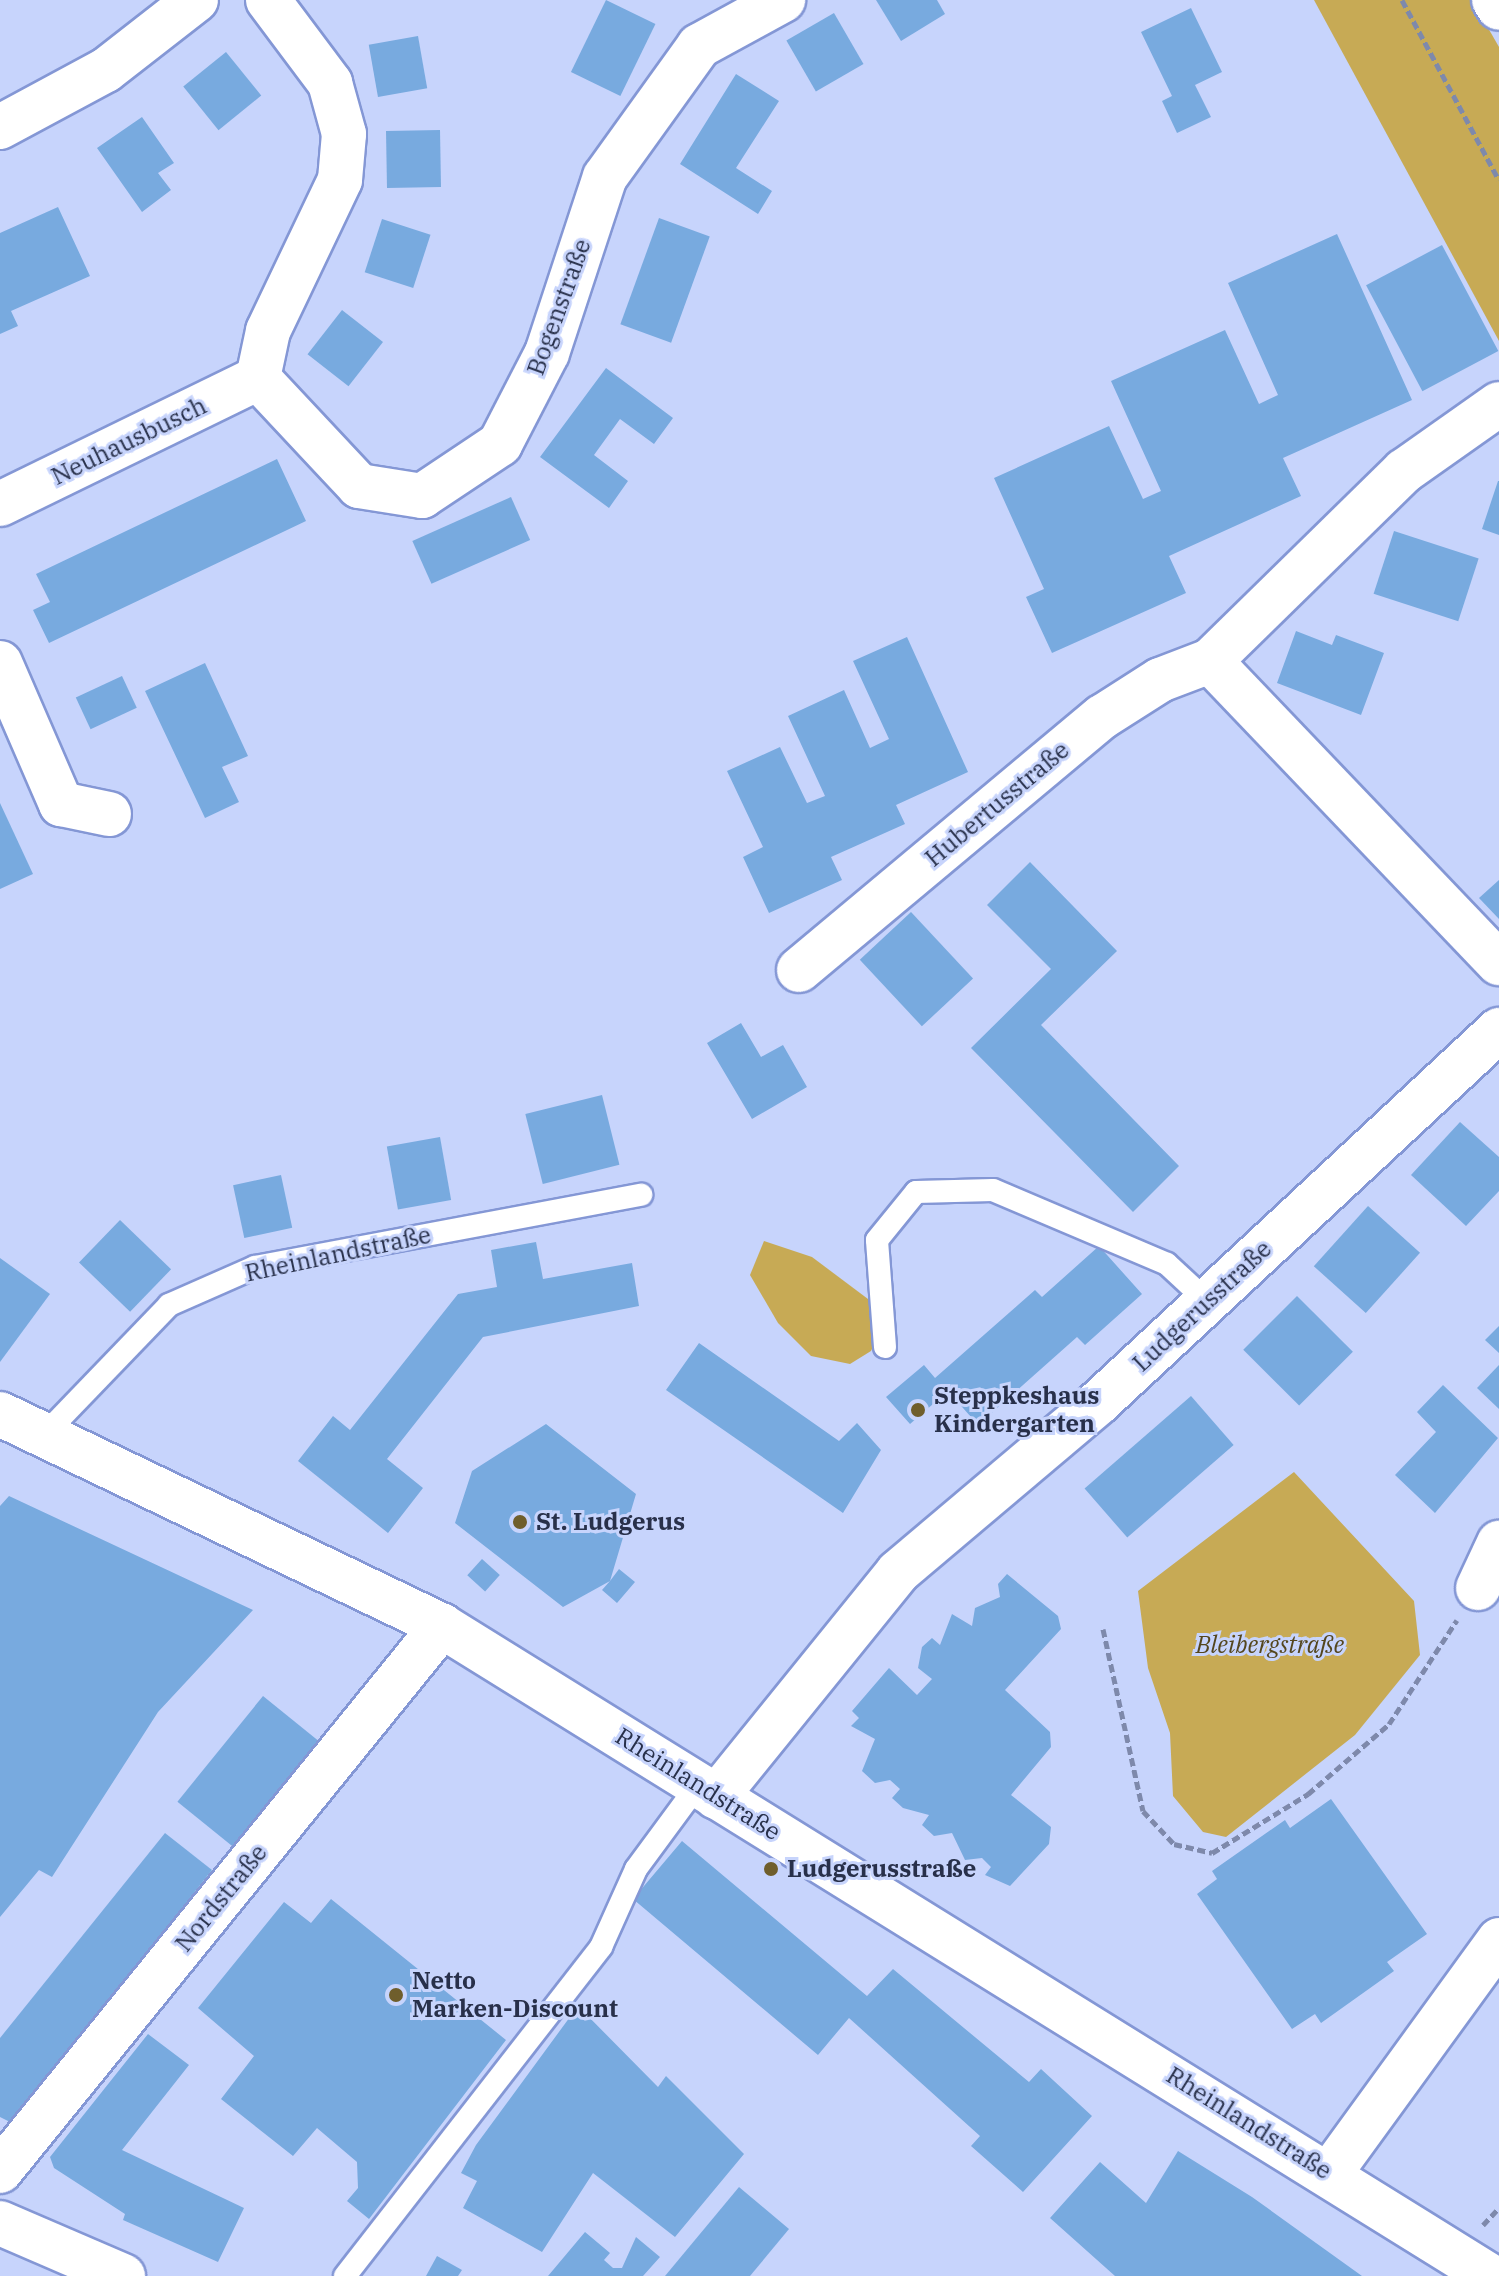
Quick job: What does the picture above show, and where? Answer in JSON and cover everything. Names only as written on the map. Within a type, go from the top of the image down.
[{"type":"street","points":[[0,127],[106,70],[196,0]]},
{"type":"street","points":[[258,378],[268,331],[340,180],[344,134],[330,83],[268,0]]},
{"type":"street","name":"Bogenstraße","points":[[258,378],[359,486],[422,496],[500,444],[547,353],[605,177],[699,46],[783,0]]},
{"type":"street","points":[[1494,0],[1499,8]]},
{"type":"street","name":"Neuhausbusch","points":[[0,504],[258,378]]},
{"type":"street","name":"Hubertusstraße","points":[[799,970],[1102,717],[1160,680],[1210,661],[1404,471],[1499,404]]},
{"type":"street","points":[[1210,661],[1499,963]]},
{"type":"street","points":[[0,663],[61,804],[109,814]]},
{"type":"street","name":"Ludgerusstraße","points":[[707,1791],[898,1572],[1207,1301],[1499,1030]]},
{"type":"street","name":"Rheinlandstraße","points":[[0,1414],[442,1626],[1330,2173],[1490,2276]]},
{"type":"street","points":[[1478,1588],[1499,1543]]},
{"type":"street","name":"Nordstraße","points":[[0,2171],[442,1626]]},
{"type":"street","points":[[1330,2173],[1499,1940]]},
{"type":"street","points":[[0,2223],[123,2276]]},
{"type":"lane","points":[[885,1347],[877,1240],[916,1192],[993,1190],[1167,1264],[1207,1301]]},
{"type":"lane","name":"Rheinlandstraße","points":[[45,1434],[169,1305],[255,1267],[641,1195]]},
{"type":"lane","points":[[345,2276],[601,1947],[636,1869],[707,1791]]},
{"type":"path","points":[[1402,0],[1499,180]]},
{"type":"path","points":[[1103,1629],[1143,1811],[1174,1844],[1212,1853],[1308,1794],[1389,1724],[1478,1588]]},
{"type":"green space","points":[[1314,0],[1472,0],[1499,47],[1499,341]]},
{"type":"green space","points":[[764,1241],[812,1257],[872,1302],[878,1337],[871,1351],[850,1364],[811,1356],[778,1323],[750,1275]]},
{"type":"green space","name":"Bleibergstraße","points":[[1294,1472],[1414,1601],[1420,1655],[1355,1735],[1226,1837],[1203,1832],[1173,1796],[1170,1733],[1148,1668],[1138,1591]]},
{"type":"building","points":[[606,0],[655,24],[620,96],[571,72]]},
{"type":"building","points":[[876,0],[937,0],[945,14],[901,41]]},
{"type":"building","points":[[1191,8],[1222,72],[1195,85],[1211,117],[1177,133],[1162,101],[1172,96],[1141,32]]},
{"type":"building","points":[[834,13],[864,64],[816,92],[786,40]]},
{"type":"building","points":[[418,36],[427,88],[378,97],[369,45]]},
{"type":"building","points":[[226,52],[261,96],[218,130],[183,87]]},
{"type":"building","points":[[736,74],[779,101],[736,168],[772,191],[758,214],[680,164]]},
{"type":"building","points":[[142,117],[174,163],[158,173],[171,190],[142,212],[97,148]]},
{"type":"building","points":[[440,130],[441,187],[387,188],[386,131]]},
{"type":"building","points":[[58,207],[90,276],[11,311],[18,326],[0,334],[0,233]]},
{"type":"building","points":[[659,218],[710,236],[671,343],[620,324]]},
{"type":"building","points":[[382,219],[431,235],[413,288],[365,272]]},
{"type":"building","points":[[1337,234],[1412,400],[1283,458],[1301,496],[1169,556],[1186,593],[1052,653],[1026,597],[1044,589],[994,478],[1109,426],[1143,499],[1161,491],[1111,381],[1225,330],[1259,404],[1278,395],[1228,283]]},
{"type":"building","points":[[1442,245],[1498,351],[1422,391],[1366,285]]},
{"type":"building","points":[[342,310],[383,342],[348,386],[308,354]]},
{"type":"building","points":[[606,368],[673,418],[654,444],[620,419],[594,455],[628,481],[609,508],[540,457]]},
{"type":"building","points":[[277,459],[306,521],[49,643],[33,610],[50,602],[36,574]]},
{"type":"building","points":[[1499,481],[1499,535],[1482,529]]},
{"type":"building","points":[[511,497],[530,540],[431,584],[412,541]]},
{"type":"building","points":[[1394,531],[1479,559],[1458,621],[1374,594]]},
{"type":"building","points":[[1296,631],[1332,645],[1336,635],[1384,653],[1361,715],[1277,683]]},
{"type":"building","points":[[907,637],[968,772],[896,805],[905,824],[831,857],[842,880],[769,913],[743,857],[763,847],[727,771],[780,747],[807,803],[825,796],[788,716],[844,690],[870,748],[889,739],[853,661]]},
{"type":"building","points":[[205,663],[248,756],[222,767],[239,802],[205,818],[145,691]]},
{"type":"building","points":[[122,676],[137,708],[91,729],[76,698]]},
{"type":"building","points":[[0,803],[33,874],[0,889]]},
{"type":"building","points":[[1030,862],[1117,951],[1041,1025],[1179,1166],[1133,1212],[971,1048],[1051,969],[987,905]]},
{"type":"building","points":[[1499,880],[1499,919],[1479,898]]},
{"type":"building","points":[[911,912],[973,979],[922,1026],[860,960]]},
{"type":"building","points":[[741,1023],[761,1057],[783,1045],[807,1087],[752,1119],[707,1043]]},
{"type":"building","points":[[602,1095],[619,1165],[543,1184],[525,1114]]},
{"type":"building","points":[[1460,1122],[1499,1157],[1499,1191],[1466,1226],[1411,1175]]},
{"type":"building","points":[[440,1137],[451,1200],[398,1209],[387,1146]]},
{"type":"building","points":[[281,1175],[292,1228],[244,1238],[233,1185]]},
{"type":"building","points":[[1368,1206],[1420,1253],[1366,1313],[1314,1266]]},
{"type":"building","points":[[120,1220],[171,1269],[130,1312],[79,1262]]},
{"type":"building","points":[[536,1242],[543,1279],[632,1263],[639,1306],[483,1337],[387,1459],[423,1488],[388,1533],[298,1461],[333,1416],[350,1430],[458,1294],[497,1287],[491,1250]]},
{"type":"building","points":[[1099,1246],[1142,1294],[1085,1345],[1077,1337],[978,1425],[948,1391],[910,1424],[886,1397],[924,1365],[935,1378],[1035,1290],[1042,1297]]},
{"type":"building","points":[[0,1258],[50,1294],[0,1362]]},
{"type":"building","points":[[1297,1296],[1353,1352],[1299,1406],[1243,1350]]},
{"type":"building","points":[[1499,1326],[1499,1353],[1485,1340]]},
{"type":"building","points":[[699,1343],[839,1441],[857,1423],[881,1450],[843,1513],[666,1390]]},
{"type":"building","points":[[1499,1365],[1499,1409],[1477,1388]]},
{"type":"building","points":[[1443,1385],[1498,1438],[1435,1513],[1395,1475],[1436,1432],[1417,1412]]},
{"type":"building","points":[[1191,1396],[1234,1445],[1127,1538],[1085,1489]]},
{"type":"building","points":[[546,1424],[636,1494],[610,1581],[563,1607],[455,1523],[472,1471]]},
{"type":"building","points":[[9,1496],[253,1610],[158,1712],[52,1877],[39,1870],[0,1917],[0,1506]]},
{"type":"building","points":[[482,1559],[500,1575],[485,1591],[467,1575]]},
{"type":"building","points":[[619,1569],[635,1582],[617,1603],[602,1590]]},
{"type":"building","points":[[1007,1574],[1058,1616],[1061,1629],[1005,1690],[1050,1732],[1051,1747],[1011,1795],[1051,1827],[1049,1844],[1010,1886],[985,1875],[991,1867],[982,1858],[965,1860],[952,1833],[934,1836],[922,1825],[929,1815],[903,1808],[892,1798],[900,1789],[890,1780],[875,1783],[862,1771],[875,1739],[851,1726],[859,1718],[852,1711],[889,1668],[917,1695],[932,1679],[918,1668],[922,1647],[932,1638],[940,1645],[952,1614],[972,1626],[975,1608],[1000,1597],[998,1584]]},
{"type":"building","points":[[263,1696],[319,1741],[233,1847],[177,1802]]},
{"type":"building","points":[[1331,1799],[1427,1934],[1387,1962],[1394,1971],[1321,2023],[1315,2014],[1292,2029],[1197,1894],[1217,1879],[1212,1871],[1285,1820],[1290,1828]]},
{"type":"building","points":[[165,1833],[212,1870],[12,2123],[0,2117],[0,2038]]},
{"type":"building","points":[[682,1841],[867,1996],[893,1969],[1029,2082],[1041,2069],[1092,2116],[1023,2192],[971,2146],[980,2136],[849,2018],[818,2055],[633,1899]]},
{"type":"building","points":[[331,1899],[506,2040],[369,2219],[347,2201],[358,2188],[357,2162],[317,2128],[293,2156],[221,2099],[254,2056],[198,2008],[284,1902],[311,1923]]},
{"type":"building","points":[[578,2006],[658,2087],[666,2076],[744,2154],[675,2237],[593,2173],[542,2252],[463,2208],[477,2181],[461,2173],[476,2145]]},
{"type":"building","points":[[148,2034],[189,2065],[122,2150],[244,2208],[218,2262],[123,2220],[125,2214],[54,2168],[50,2157]]},
{"type":"building","points":[[1178,2151],[1252,2197],[1362,2276],[1115,2276],[1050,2218],[1100,2162],[1146,2203]]},
{"type":"building","points":[[739,2187],[789,2229],[750,2276],[665,2276]]},
{"type":"building","points":[[585,2232],[610,2253],[604,2260],[613,2268],[622,2268],[636,2237],[660,2257],[643,2276],[548,2276]]},
{"type":"building","points":[[437,2256],[462,2270],[458,2276],[426,2276]]},
{"type":"place","name":"Steppkeshaus Kindergarten","points":[[918,1410]]},
{"type":"place","name":"St. Ludgerus","points":[[520,1522]]},
{"type":"place","name":"Ludgerusstraße","points":[[771,1869]]},
{"type":"place","name":"Netto Marken-Discount","points":[[396,1995]]}]
